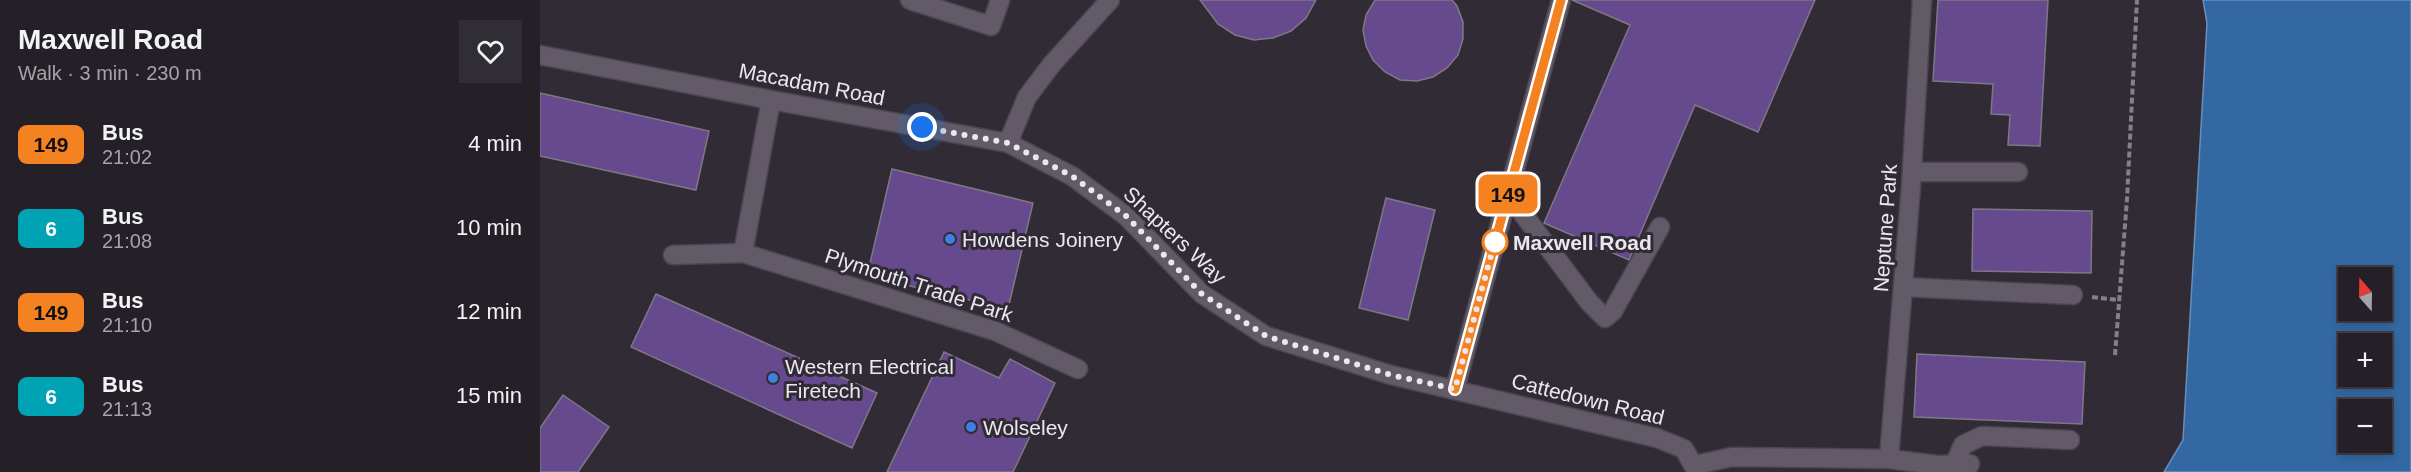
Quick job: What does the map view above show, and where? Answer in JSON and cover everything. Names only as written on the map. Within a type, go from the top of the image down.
[{"type":"street","points":[[910,0],[991,26],[1000,0]]},
{"type":"street","points":[[1008,143],[1027,97],[1110,0]]},
{"type":"street","points":[[1455,389],[1561,0]]},
{"type":"street","name":"Neptune Park","points":[[1889,459],[1912,172],[1922,0]]},
{"type":"street","name":"Macadam Road","points":[[540,55],[1008,143]]},
{"type":"street","points":[[743,253],[771,100]]},
{"type":"street","name":"Shapters Way","points":[[1008,143],[1072,176],[1126,216],[1202,294],[1266,336],[1391,375],[1455,389]]},
{"type":"street","points":[[1912,172],[2018,172]]},
{"type":"street","points":[[1508,194],[1589,302],[1605,318],[1613,311],[1660,227]]},
{"type":"street","name":"Plymouth Trade Park","points":[[673,255],[743,253],[995,331],[1078,369]]},
{"type":"street","points":[[1903,287],[2073,295]]},
{"type":"street","name":"Cattedown Road","points":[[1455,389],[1657,438],[1684,449],[1696,469]]},
{"type":"street","points":[[1696,469],[1732,457],[1889,459],[1953,466],[1963,445],[1982,436],[2070,440]]},
{"type":"path","points":[[2115,355],[2137,0]]},
{"type":"path","points":[[2073,295],[2119,300]]},
{"type":"water","points":[[2203,0],[2411,0],[2411,472],[2164,472],[2183,440],[2207,23]]},
{"type":"building","points":[[1200,0],[1316,0],[1306,18],[1291,31],[1273,38],[1254,40],[1235,35],[1218,24]]},
{"type":"building","points":[[1375,0],[1452,0],[1463,22],[1463,39],[1458,55],[1447,68],[1433,77],[1417,81],[1400,80],[1385,72],[1373,60],[1366,46],[1363,30],[1366,15]]},
{"type":"building","points":[[1572,0],[1815,0],[1758,132],[1695,105],[1629,260],[1544,223],[1630,25]]},
{"type":"building","points":[[1938,0],[2048,0],[2040,146],[2008,145],[2010,115],[1991,114],[1993,84],[1933,81]]},
{"type":"building","points":[[540,93],[709,131],[696,190],[540,156]]},
{"type":"building","name":"Howdens Joinery","points":[[892,169],[1033,203],[1008,309],[867,276]]},
{"type":"building","points":[[1386,198],[1435,210],[1408,320],[1359,308]]},
{"type":"building","points":[[1973,209],[2092,211],[2091,273],[1972,271]]},
{"type":"building","name":"Western Electrical Firetech","points":[[656,294],[877,393],[852,448],[631,347]]},
{"type":"building","name":"Wolseley","points":[[944,352],[999,378],[1010,359],[1055,383],[1013,472],[887,472]]},
{"type":"building","points":[[1917,354],[2085,362],[2082,424],[1914,417]]},
{"type":"building","points":[[563,395],[609,427],[578,472],[540,472],[540,428]]},
{"type":"bus line","name":"149","points":[[1455,389],[1561,0]]},
{"type":"place","name":"Howdens Joinery","points":[[950,239]]},
{"type":"place","name":"Maxwell Road","points":[[1495,242]]},
{"type":"place","name":"Western Electrical Firetech","points":[[773,378]]},
{"type":"place","name":"Wolseley","points":[[971,427]]},
{"type":"route","points":[[922,127],[1008,143],[1072,176],[1126,216],[1202,294],[1266,336],[1391,375],[1455,389],[1496,237],[1495,242]]}]
